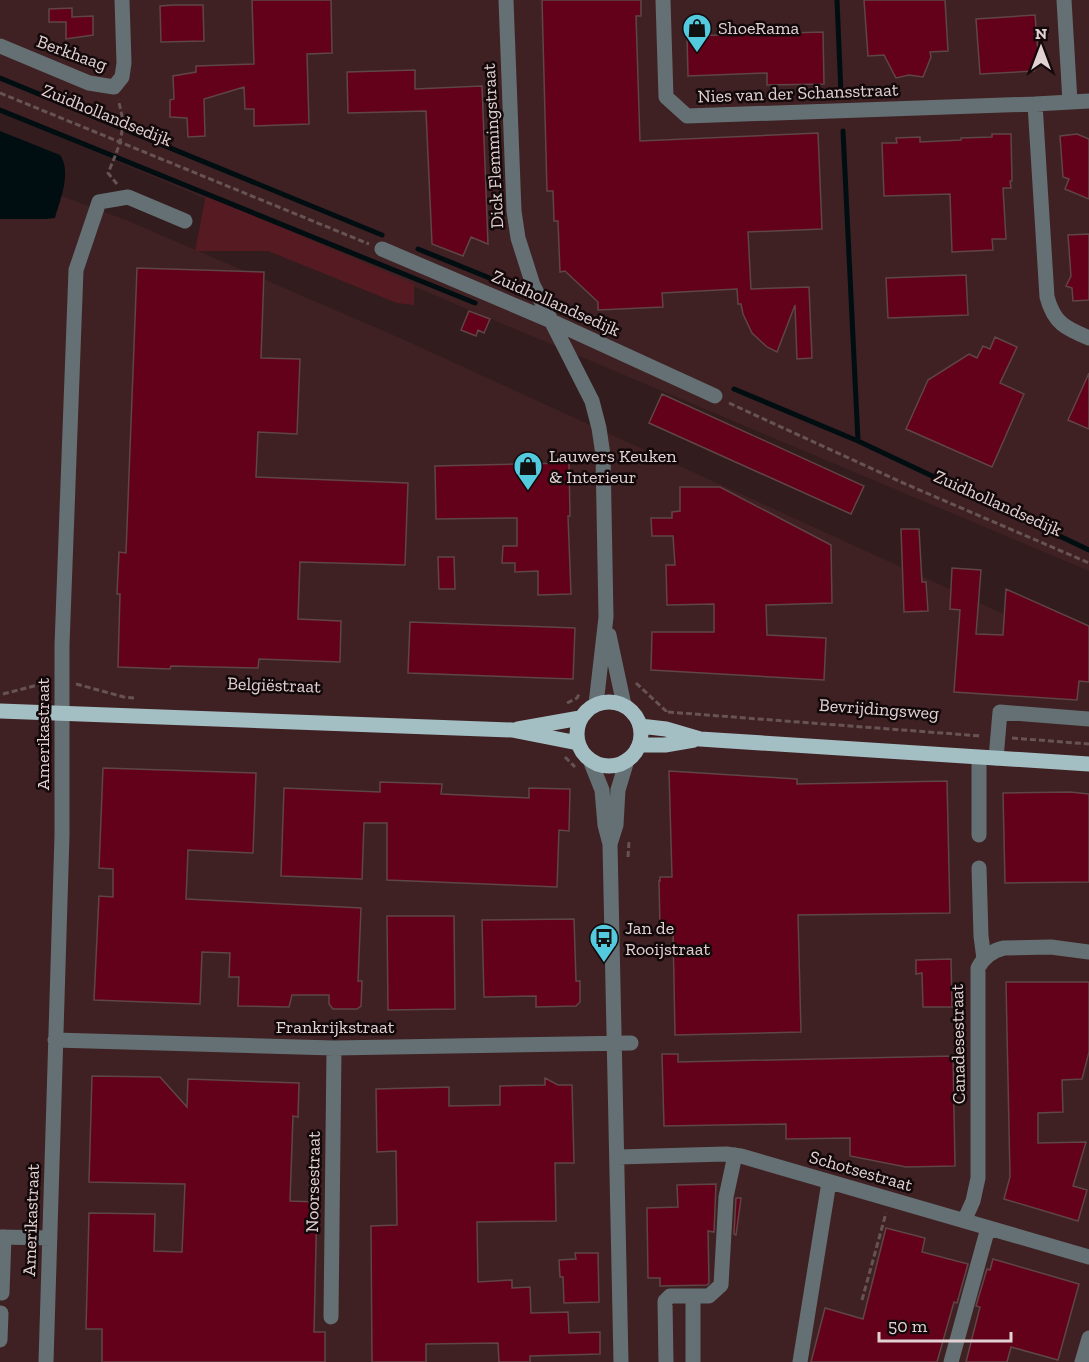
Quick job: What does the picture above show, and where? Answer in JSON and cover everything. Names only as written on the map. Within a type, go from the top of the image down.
[{"type":"main road","points":[[608,701],[624,705],[637,718],[640,726],[639,745],[627,760],[619,765],[599,765],[582,753],[576,733],[580,718],[588,708],[596,704],[608,701]]},
{"type":"main road","name":"Belgiëstraat","points":[[0,711],[512,730],[578,743]]},
{"type":"main road","name":"Belgiëstraat","points":[[512,730],[580,718]]},
{"type":"main road","points":[[640,726],[666,729],[700,739],[1089,764]]},
{"type":"main road","points":[[639,745],[665,745],[700,739]]},
{"type":"street","name":"Berkhaag","points":[[0,46],[89,83],[114,87],[122,77],[124,63],[122,0]]},
{"type":"street","name":"Dick Flemmingstraat","points":[[506,0],[514,211],[518,238],[533,285],[549,320]]},
{"type":"street","name":"Nies van der Schansstraat","points":[[663,0],[666,97],[687,116],[1089,101]]},
{"type":"street","points":[[1064,0],[1070,102]]},
{"type":"street","points":[[1035,104],[1047,297],[1051,314],[1065,328],[1089,338]]},
{"type":"street","points":[[128,197],[185,221]]},
{"type":"street","name":"Amerikastraat","points":[[46,1362],[62,835],[62,645],[76,270],[99,202],[128,197]]},
{"type":"street","name":"Zuidhollandsedijk","points":[[382,249],[549,320],[715,396]]},
{"type":"street","points":[[549,320],[592,401],[603,454],[606,617],[596,704]]},
{"type":"street","points":[[606,617],[624,705]]},
{"type":"street","points":[[996,758],[1000,712],[1089,719]]},
{"type":"street","points":[[979,758],[979,835]]},
{"type":"street","points":[[590,760],[602,790],[605,825],[610,844],[623,1044],[618,1157],[621,1362]]},
{"type":"street","points":[[610,844],[616,825],[618,790],[627,760]]},
{"type":"street","name":"Canadesestraat","points":[[964,1221],[973,1201],[978,1179],[977,974],[984,959],[979,867]]},
{"type":"street","points":[[984,959],[999,949],[1014,947],[1051,947],[1089,952]]},
{"type":"street","name":"Frankrijkstraat","points":[[55,1040],[334,1048],[623,1044]]},
{"type":"street","name":"Noorsestraat","points":[[331,1317],[334,1048]]},
{"type":"street","points":[[666,1362],[665,1301],[670,1296],[709,1296],[721,1285],[726,1197],[735,1155]]},
{"type":"street","name":"Schotsestraat","points":[[618,1157],[735,1155],[1089,1257]]},
{"type":"street","points":[[800,1362],[828,1182]]},
{"type":"street","points":[[951,1362],[987,1228]]},
{"type":"street","points":[[2,1293],[2,1237],[50,1238]]},
{"type":"street","points":[[693,1296],[693,1362]]},
{"type":"street","points":[[0,1340],[1,1313]]},
{"type":"street","points":[[1082,1362],[1089,1338]]},
{"type":"path","name":"Zuidhollandsedijk","points":[[0,93],[121,139],[382,249]]},
{"type":"path","points":[[124,116],[121,139],[108,173],[128,197]]},
{"type":"path","name":"Zuidhollandsedijk","points":[[715,396],[901,482],[1089,563]]},
{"type":"path","name":"Bevrijdingsweg","points":[[635,682],[666,711],[1089,744]]},
{"type":"path","points":[[0,694],[46,683],[63,683],[78,684],[124,697],[136,698]]},
{"type":"path","points":[[563,705],[577,698],[583,686]]},
{"type":"path","points":[[862,1300],[889,1199]]},
{"type":"shaded area","points":[[0,0],[1089,0],[1089,571],[0,112]]},
{"type":"shaded area","points":[[0,131],[60,155],[65,169],[65,178],[55,218],[0,219]]},
{"type":"shaded area","points":[[0,173],[126,220],[400,338],[1089,653],[1089,1362],[0,1362]]},
{"type":"shaded area","points":[[206,195],[414,284],[414,305],[397,303],[268,251],[195,251]]},
{"type":"building","points":[[252,0],[331,0],[332,53],[307,54],[309,124],[254,126],[254,109],[245,109],[244,87],[204,99],[205,136],[188,137],[187,118],[170,117],[170,100],[174,99],[173,76],[196,72],[196,66],[254,64]]},
{"type":"building","points":[[542,0],[641,0],[641,16],[636,16],[640,141],[818,133],[822,229],[748,232],[751,289],[809,287],[812,358],[797,359],[795,305],[777,352],[767,347],[752,333],[741,304],[738,304],[737,289],[662,293],[663,307],[598,310],[598,302],[565,271],[560,272],[558,221],[554,221],[553,191],[547,191]]},
{"type":"building","points":[[864,0],[945,0],[948,51],[930,52],[931,57],[923,77],[909,75],[896,78],[884,55],[868,56]]},
{"type":"building","points":[[203,5],[204,41],[161,42],[160,6]]},
{"type":"building","points":[[72,8],[72,17],[93,16],[93,35],[66,39],[66,22],[49,22],[49,9]]},
{"type":"building","points":[[1035,15],[1039,65],[1034,71],[980,74],[976,19]]},
{"type":"building","points":[[823,32],[824,84],[767,85],[767,73],[688,76],[687,36]]},
{"type":"building","points":[[415,70],[415,89],[482,86],[488,244],[471,237],[463,256],[432,244],[426,111],[348,113],[347,72]]},
{"type":"building","points":[[992,134],[1011,134],[1011,188],[1003,188],[1006,239],[992,239],[993,250],[952,252],[950,194],[884,196],[882,143],[897,143],[896,138],[920,137],[920,142],[992,137]]},
{"type":"building","points":[[1077,134],[1089,139],[1089,199],[1065,189],[1069,179],[1063,177],[1060,136]]},
{"type":"building","points":[[1089,234],[1089,300],[1073,301],[1072,288],[1066,286],[1071,276],[1068,235]]},
{"type":"building","points":[[137,268],[264,272],[261,358],[300,359],[297,434],[258,432],[256,477],[408,483],[405,565],[300,562],[298,619],[341,621],[340,662],[259,659],[258,668],[118,667],[119,552],[126,553]]},
{"type":"building","points":[[966,275],[968,315],[888,318],[886,278]]},
{"type":"building","points":[[469,311],[490,319],[484,333],[478,330],[476,336],[461,330]]},
{"type":"building","points":[[995,337],[1017,347],[1000,383],[1024,394],[992,467],[906,429],[928,380],[969,354],[977,358],[983,346],[990,349]]},
{"type":"building","points":[[1089,373],[1089,429],[1068,420]]},
{"type":"building","points":[[662,394],[864,486],[851,514],[649,423]]},
{"type":"building","points":[[569,463],[570,516],[568,516],[571,594],[538,595],[538,571],[515,572],[515,563],[502,563],[503,546],[517,546],[517,518],[436,519],[435,466]]},
{"type":"building","points":[[680,487],[720,487],[831,545],[832,603],[766,605],[767,635],[826,638],[824,680],[651,670],[652,632],[714,632],[714,604],[667,605],[666,565],[675,565],[673,536],[652,536],[651,518],[672,518],[672,512],[680,511]]},
{"type":"building","points":[[901,529],[919,529],[922,582],[926,582],[928,611],[904,612]]},
{"type":"building","points":[[438,557],[454,557],[455,589],[439,589]]},
{"type":"building","points":[[952,568],[981,570],[976,634],[1003,635],[1006,589],[1089,626],[1089,682],[1079,681],[1077,700],[954,692],[960,610],[950,609]]},
{"type":"building","points":[[410,622],[575,628],[573,679],[408,673]]},
{"type":"building","points":[[103,768],[256,773],[253,853],[188,850],[186,899],[361,908],[358,981],[362,981],[361,1006],[357,1009],[333,1009],[329,1004],[329,995],[292,995],[289,1007],[238,1006],[239,977],[229,977],[230,953],[202,952],[200,1004],[94,1000],[99,896],[113,897],[113,869],[99,868]]},
{"type":"building","points":[[669,771],[797,779],[797,784],[947,781],[950,913],[798,915],[801,1032],[675,1035],[673,930],[661,930],[660,926],[659,881],[660,877],[672,877]]},
{"type":"building","points":[[380,782],[442,784],[441,794],[529,798],[529,788],[570,789],[569,831],[559,830],[557,887],[387,880],[387,823],[364,823],[362,879],[281,876],[284,788],[380,792]]},
{"type":"building","points":[[1003,793],[1089,794],[1089,882],[1005,883]]},
{"type":"building","points":[[387,916],[454,916],[455,1009],[388,1010]]},
{"type":"building","points":[[574,919],[576,981],[580,981],[580,1002],[576,1006],[536,1007],[536,996],[484,997],[482,920]]},
{"type":"building","points":[[951,959],[952,1007],[923,1007],[922,973],[916,974],[916,960]]},
{"type":"building","points":[[1006,982],[1089,982],[1089,1052],[1082,1079],[1062,1080],[1063,1112],[1038,1113],[1038,1143],[1086,1142],[1073,1186],[1087,1190],[1078,1221],[1004,1199],[1010,1177]]},
{"type":"building","points":[[662,1054],[678,1054],[678,1062],[953,1056],[955,1166],[906,1167],[850,1156],[850,1138],[786,1139],[786,1124],[664,1126]]},
{"type":"building","points":[[92,1076],[160,1077],[187,1107],[188,1079],[299,1083],[298,1117],[293,1116],[290,1201],[317,1202],[314,1332],[325,1332],[325,1362],[102,1362],[102,1329],[86,1329],[89,1213],[155,1214],[154,1251],[182,1252],[185,1184],[89,1182]]},
{"type":"building","points":[[545,1078],[558,1085],[572,1085],[574,1163],[555,1163],[556,1221],[477,1222],[478,1282],[512,1280],[512,1288],[530,1287],[531,1313],[568,1312],[569,1333],[600,1332],[600,1354],[530,1356],[530,1362],[499,1362],[498,1343],[426,1344],[426,1362],[372,1362],[371,1226],[397,1225],[396,1151],[377,1152],[376,1089],[449,1087],[449,1106],[500,1105],[500,1086],[545,1085]]},
{"type":"building","points":[[716,1184],[714,1232],[708,1231],[709,1283],[707,1285],[660,1286],[660,1278],[648,1278],[647,1208],[678,1207],[677,1185]]},
{"type":"building","points":[[736,1198],[741,1198],[736,1235],[734,1234]]},
{"type":"building","points":[[886,1228],[925,1238],[922,1252],[968,1264],[957,1303],[954,1302],[937,1362],[811,1362],[825,1308],[863,1319]]},
{"type":"building","points":[[575,1253],[598,1253],[599,1302],[564,1303],[563,1277],[560,1277],[559,1260],[576,1259]]},
{"type":"building","points":[[993,1259],[1079,1284],[1058,1360],[1011,1347],[1007,1362],[966,1362],[980,1307],[976,1306],[987,1269],[990,1270]]},
{"type":"waterway","points":[[837,0],[841,94]]},
{"type":"waterway","points":[[0,78],[382,235]]},
{"type":"waterway","points":[[0,110],[475,303]]},
{"type":"waterway","points":[[843,131],[858,441]]},
{"type":"waterway","points":[[418,249],[497,281]]},
{"type":"waterway","points":[[734,389],[858,441],[1089,550]]},
{"type":"place","name":"ShoeRama","points":[[697,54]]},
{"type":"place","name":"Lauwers Keuken & Interieur","points":[[528,492]]},
{"type":"place","name":"Jan de Rooijstraat","points":[[604,964]]}]
